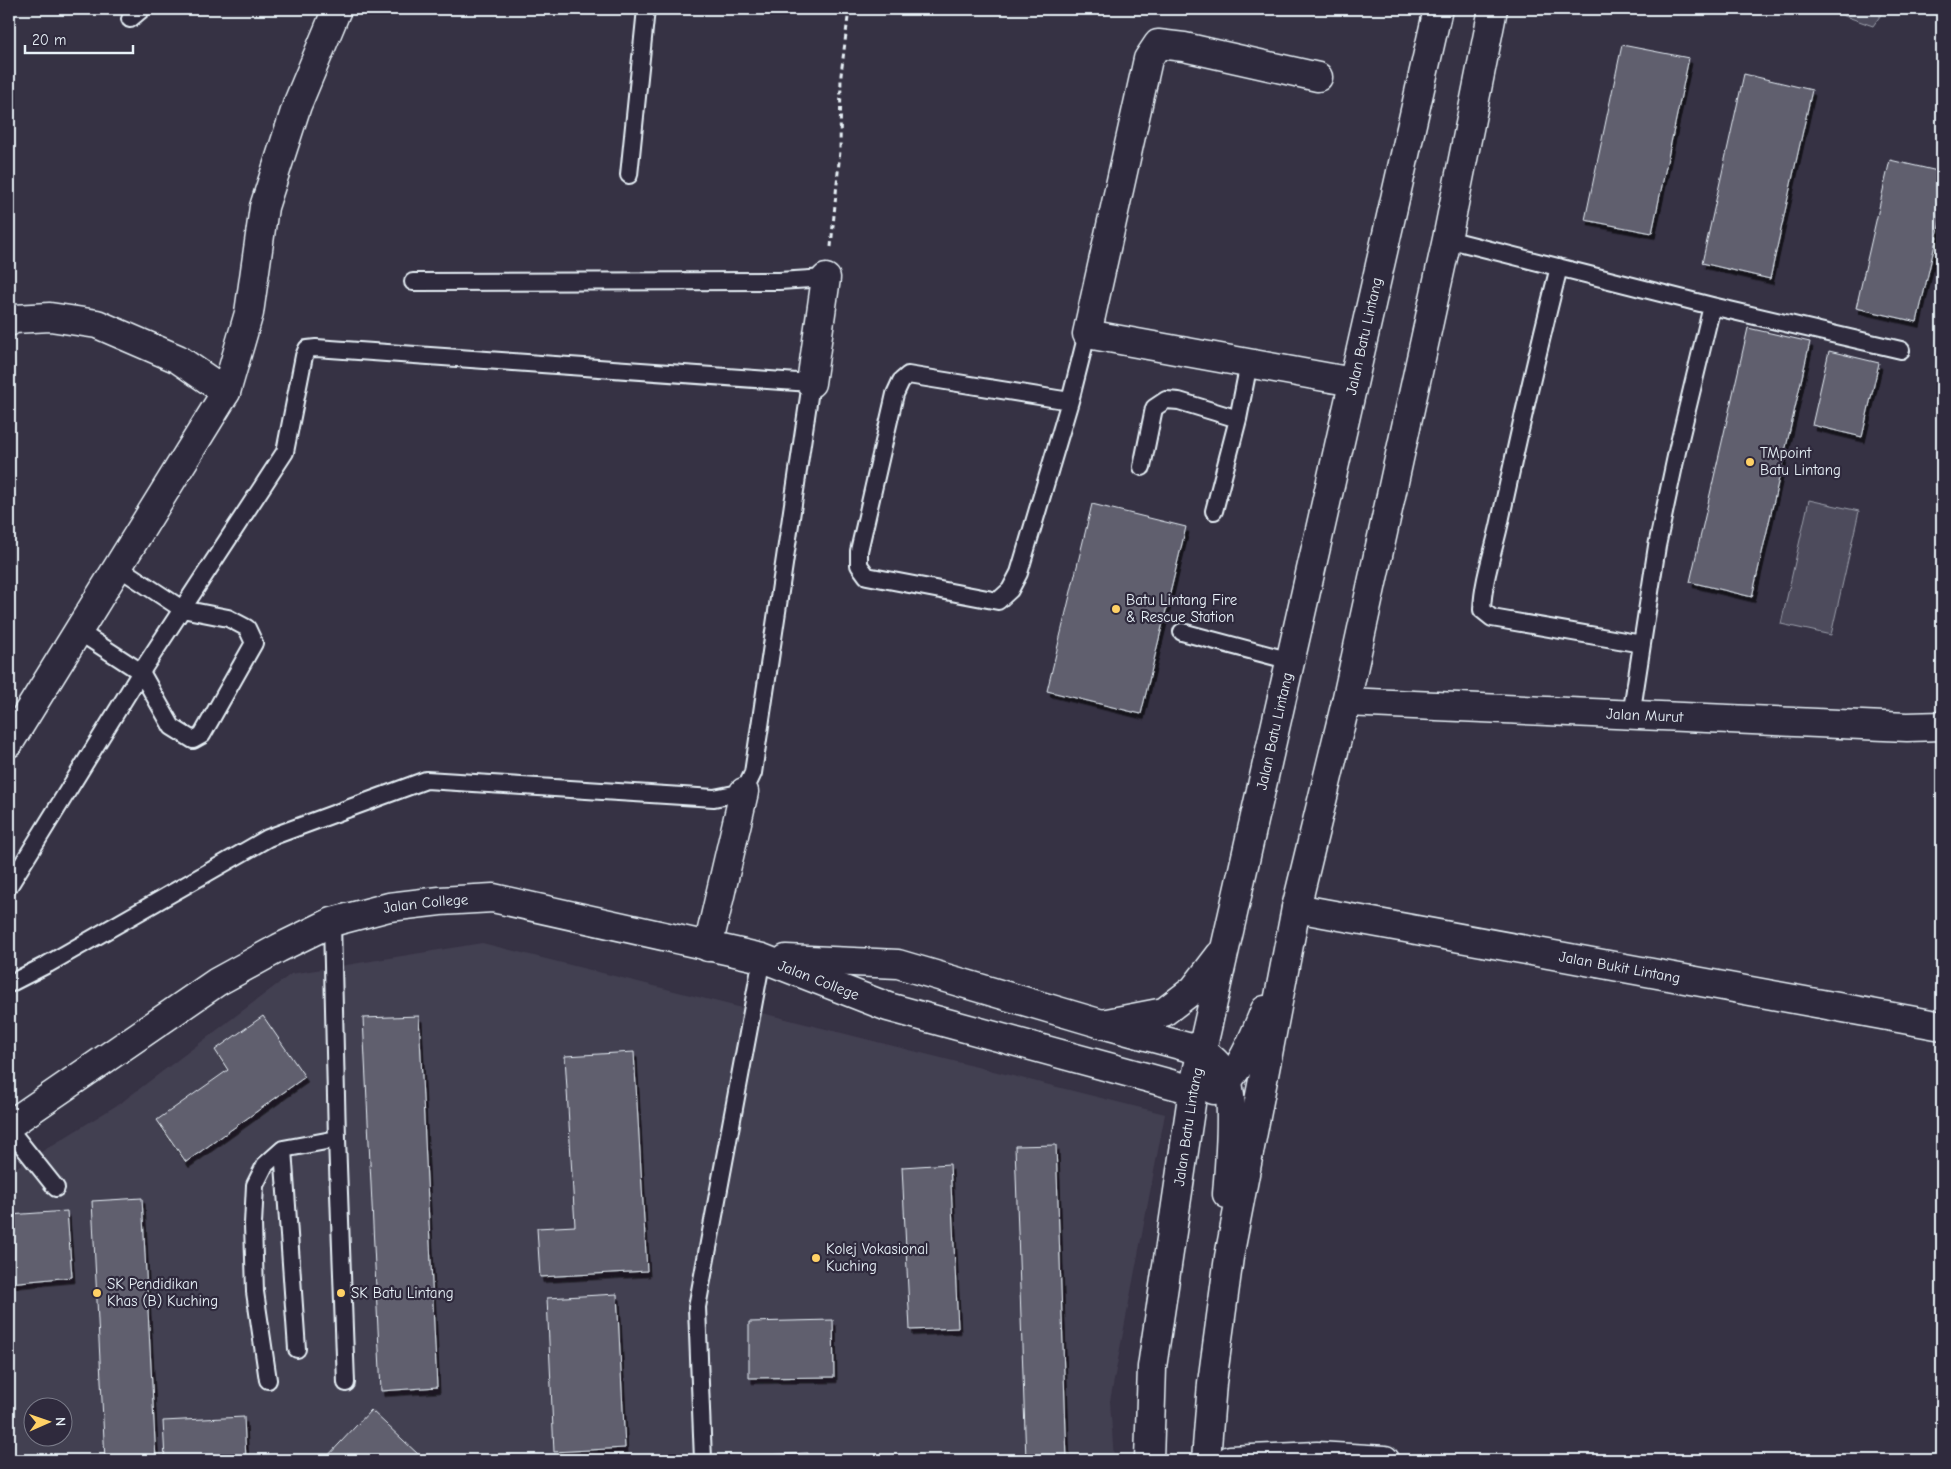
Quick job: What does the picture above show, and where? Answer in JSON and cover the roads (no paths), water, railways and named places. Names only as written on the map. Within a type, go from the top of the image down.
[{"type":"street","points":[[9,743],[226,392],[249,313],[264,207],[296,105],[338,9]]},
{"type":"street","name":"Jalan Batu Lintang","points":[[1149,1460],[1152,1367],[1193,1090],[1438,9]]},
{"type":"street","points":[[1206,1460],[1212,1383],[1229,1257],[1296,908],[1346,702],[1447,239],[1493,9]]},
{"type":"street","points":[[1318,77],[1158,44],[1148,60],[1086,334],[1353,382]]},
{"type":"street","points":[[811,383],[826,278]]},
{"type":"street","points":[[9,322],[14,319],[50,317],[97,324],[178,360],[226,392]]},
{"type":"street","name":"Jalan Murut","points":[[1346,702],[1631,716],[1906,727],[1942,726]]},
{"type":"street","points":[[708,947],[744,792]]},
{"type":"street","name":"Jalan College","points":[[9,1125],[217,982],[278,948],[332,922],[389,907],[440,901],[493,898],[762,958],[888,1006],[1193,1090],[1216,1090],[1228,1081]]},
{"type":"street","name":"Jalan Bukit Lintang","points":[[1296,908],[1942,1026]]},
{"type":"street","points":[[1102,1024],[1164,1012],[1194,989],[1226,947]]},
{"type":"street","points":[[762,958],[898,964],[1102,1024],[1202,1051],[1218,1062],[1228,1081],[1230,1108],[1226,1224],[1229,1257]]},
{"type":"street","name":"Jalan College","points":[[888,1006],[878,992],[877,979],[883,972],[898,964]]},
{"type":"street","points":[[1228,1081],[1247,1052],[1285,965]]},
{"type":"street","points":[[1230,1460],[1317,1458],[1385,1460]]},
{"type":"lane","points":[[629,175],[646,9]]},
{"type":"lane","points":[[1447,239],[1712,306],[1900,350]]},
{"type":"lane","points":[[1559,267],[1522,416],[1482,595],[1482,610],[1492,618],[1642,644]]},
{"type":"lane","points":[[413,282],[770,281],[826,278]]},
{"type":"lane","points":[[1631,716],[1658,537],[1712,306]]},
{"type":"lane","points":[[1070,401],[908,375],[901,381],[895,394],[859,551],[859,565],[867,576],[998,600],[1010,590],[1019,573],[1070,401],[1086,334]]},
{"type":"lane","points":[[9,886],[141,672],[285,452],[307,349],[811,383],[753,773],[744,792],[714,798],[426,780],[268,838],[48,964],[9,984]]},
{"type":"lane","points":[[1214,511],[1238,419],[1249,363]]},
{"type":"lane","points":[[1142,467],[1154,408],[1166,400],[1238,419]]},
{"type":"lane","points":[[78,631],[141,672],[172,727],[193,740],[202,735],[254,643],[247,628],[228,618],[182,609],[118,567]]},
{"type":"lane","points":[[1182,632],[1291,661]]},
{"type":"lane","points":[[332,922],[337,1139],[346,1383]]},
{"type":"lane","points":[[703,1460],[697,1307],[762,958]]},
{"type":"lane","points":[[9,1129],[56,1188]]},
{"type":"lane","points":[[268,1380],[255,1292],[253,1224],[255,1185],[265,1166],[283,1149],[337,1139]]},
{"type":"lane","points":[[283,1149],[297,1349]]},
{"type":"place","name":"TMpoint Batu Lintang","points":[[1750,462]]},
{"type":"place","name":"Batu Lintang Fire & Rescue Station","points":[[1116,609]]},
{"type":"place","name":"Kolej Vokasional Kuching","points":[[816,1258]]},
{"type":"place","name":"SK Pendidikan Khas (B) Kuching","points":[[97,1293]]},
{"type":"place","name":"SK Batu Lintang","points":[[341,1293]]}]
